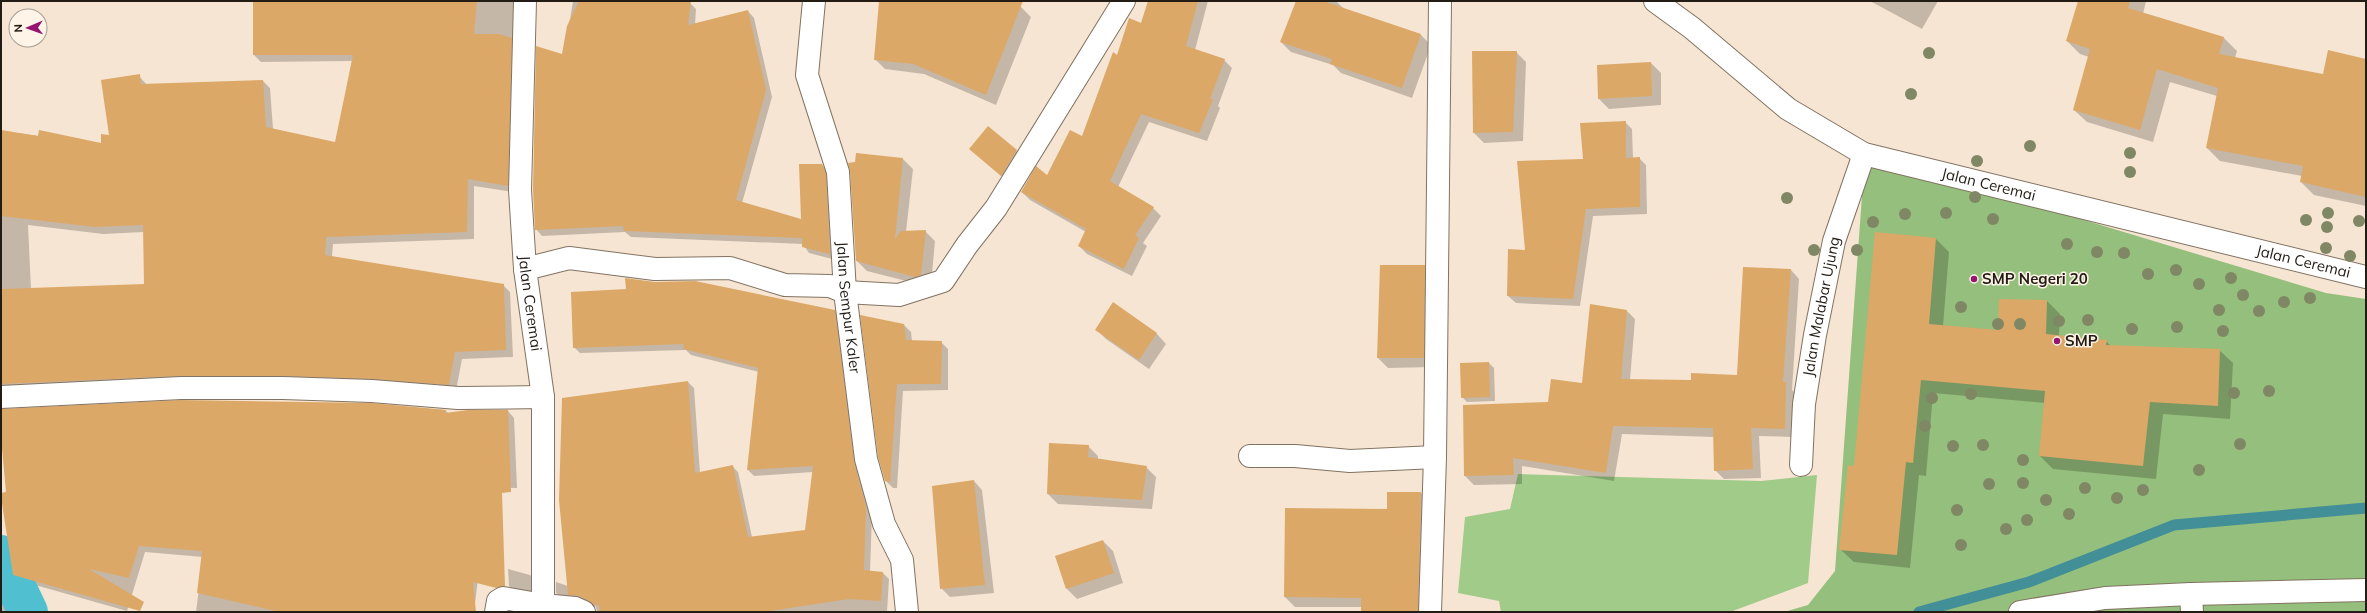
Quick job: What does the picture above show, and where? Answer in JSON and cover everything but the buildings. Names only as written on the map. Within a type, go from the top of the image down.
[{"type":"street","name":"Jalan Ceremai","points":[[525,1],[520,190],[524,269],[544,397],[542,605]]},
{"type":"street","name":"Jalan Sempur Kaler","points":[[814,1],[807,75],[838,172],[845,292],[866,459],[884,524],[902,560],[907,612]]},
{"type":"street","points":[[524,269],[569,258],[654,269],[730,268],[785,285],[830,286],[845,292],[899,295],[943,280],[967,245],[996,208],[1124,1]]},
{"type":"street","points":[[1430,612],[1435,457],[1440,1]]},
{"type":"street","name":"Jalan Ceremai","points":[[1654,1],[1692,28],[1788,109],[1864,154],[2366,278]]},
{"type":"street","name":"Jalan Malabar Ujung","points":[[1801,464],[1804,404],[1815,335],[1834,241],[1864,154]]},
{"type":"street","points":[[4,397],[181,388],[283,388],[372,391],[458,398],[544,397]]},
{"type":"street","points":[[1250,456],[1295,456],[1350,461],[1435,457]]},
{"type":"street","points":[[2020,612],[2105,598],[2191,603],[2366,590]]},
{"type":"street","points":[[496,612],[498,601],[503,598],[542,605],[575,608],[584,612]]},
{"type":"green space","points":[[1865,154],[2326,293],[2366,299],[2366,612],[1784,612],[1808,605],[1835,571]]},
{"type":"green space","points":[[1518,474],[1761,481],[1817,475],[1808,583],[1730,612],[1501,612],[1499,601],[1458,593],[1465,517],[1510,509]]},
{"type":"waterway","points":[[1919,612],[2029,582],[2174,525],[2366,508]]},
{"type":"waterway","points":[[1,555],[28,612]]},
{"type":"place","name":"SMP Negeri 20","points":[[1974,279]]},
{"type":"place","name":"SMP","points":[[2057,341]]}]
